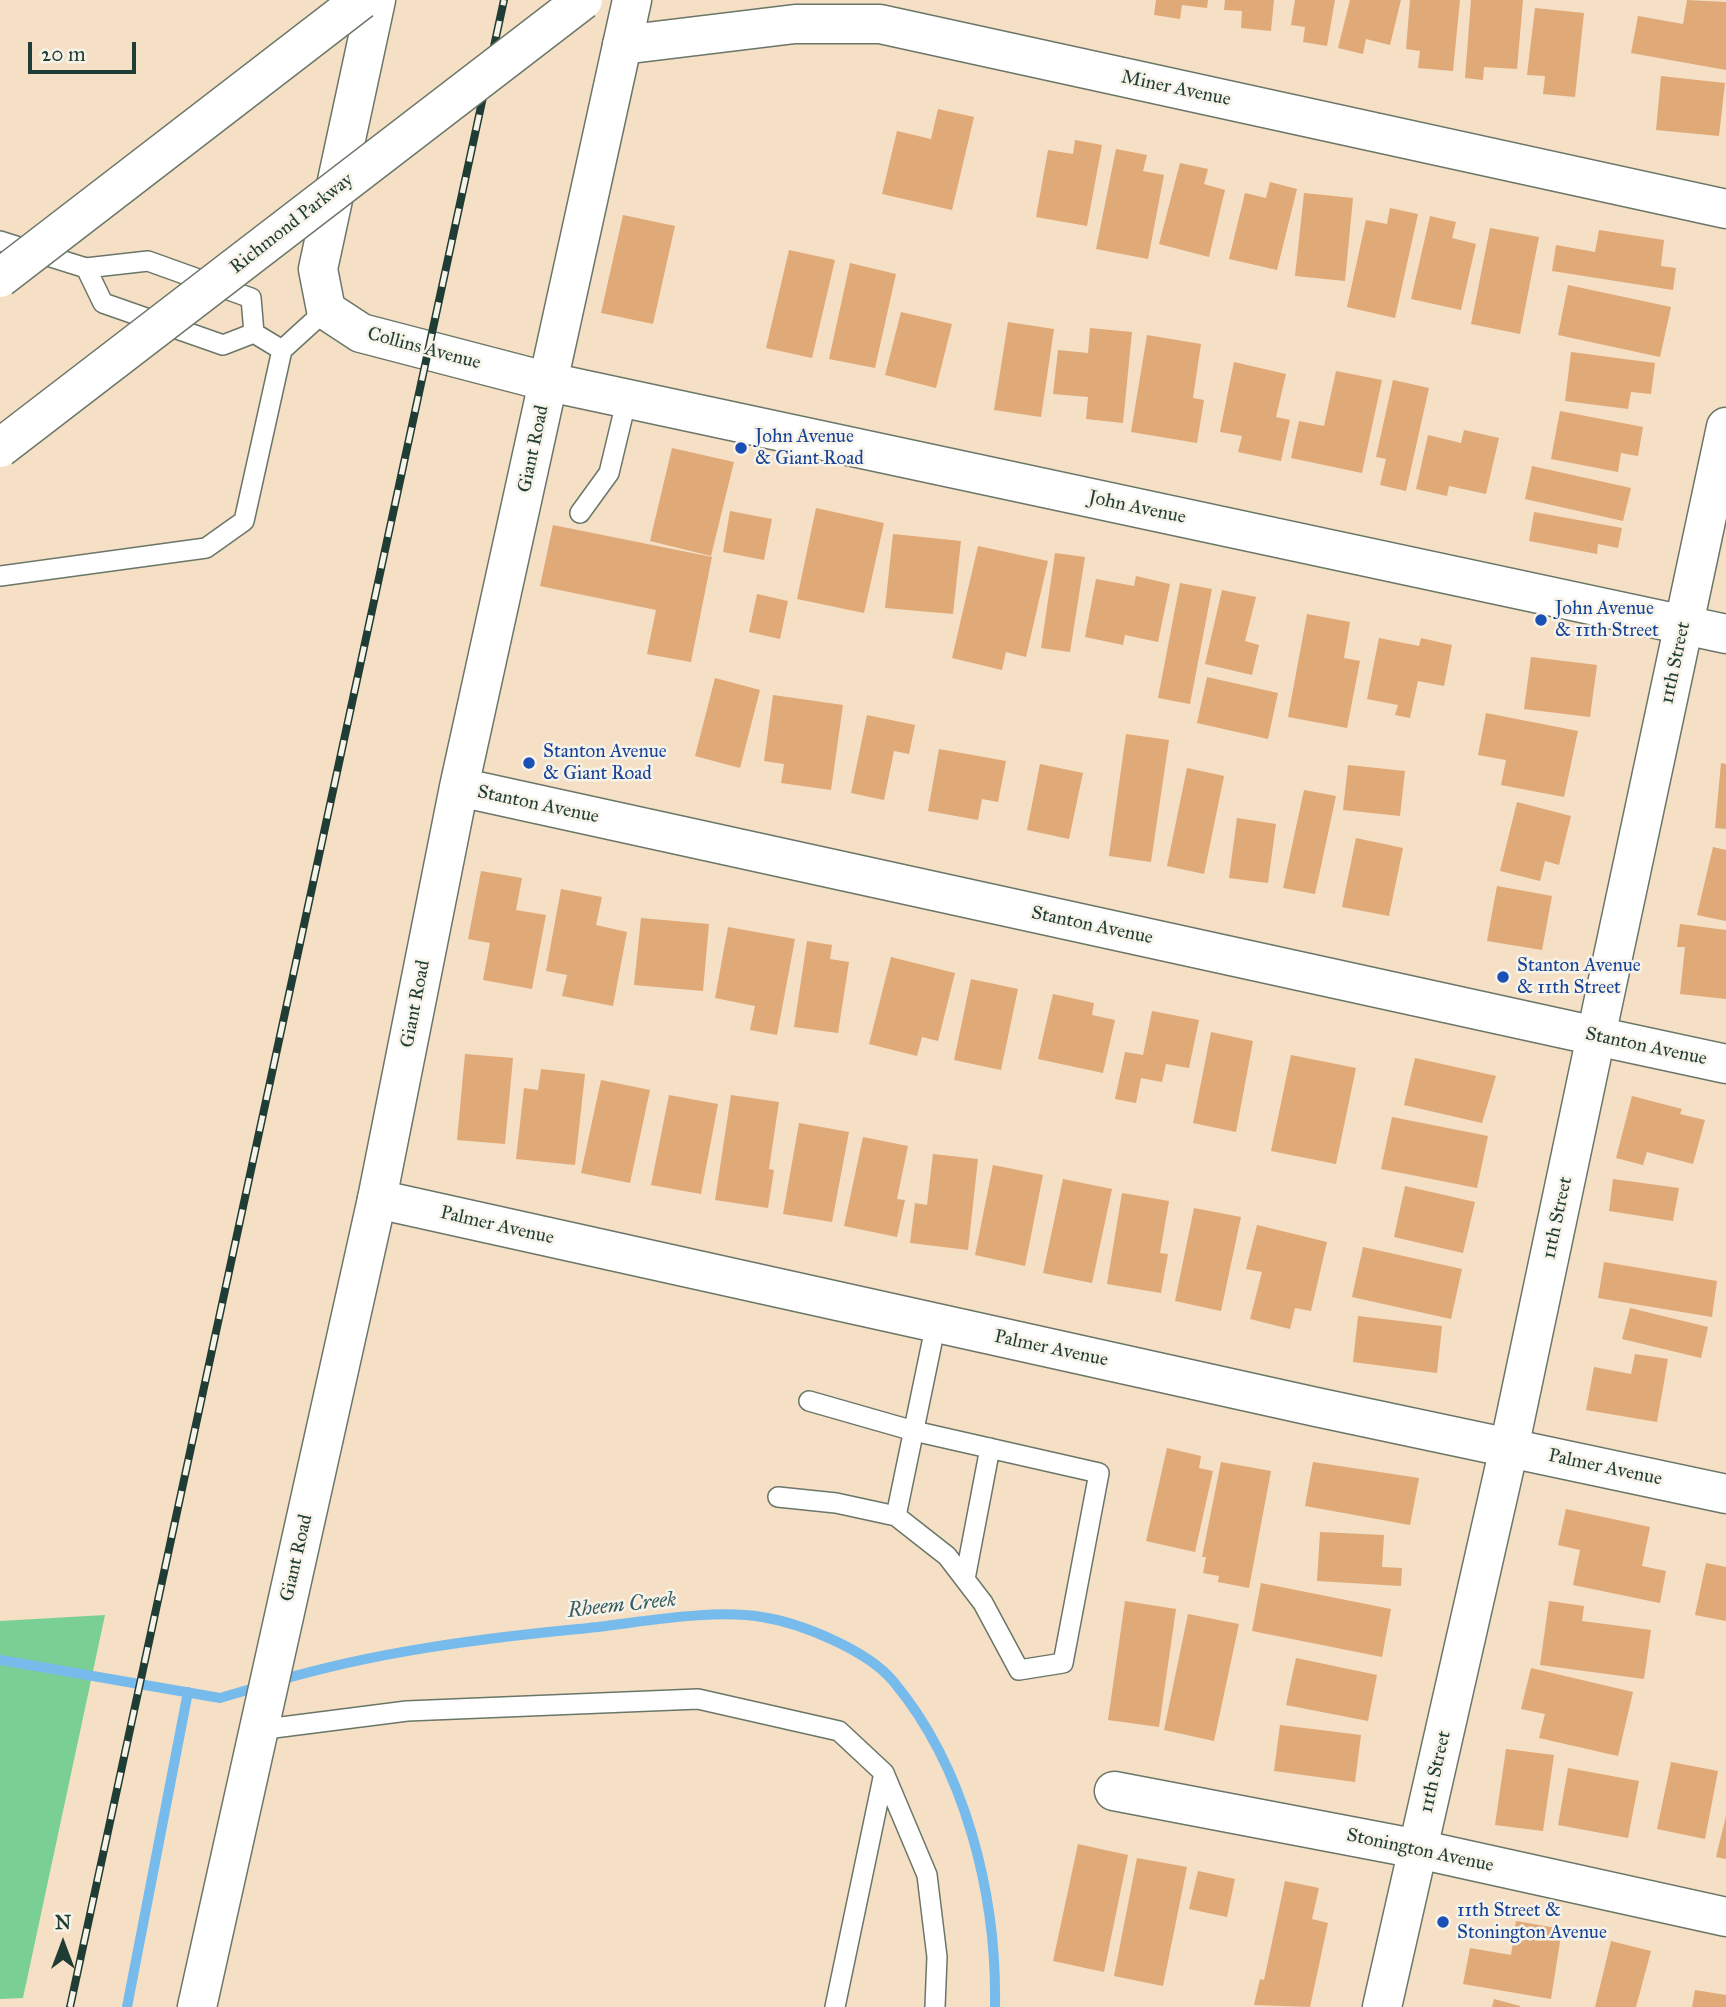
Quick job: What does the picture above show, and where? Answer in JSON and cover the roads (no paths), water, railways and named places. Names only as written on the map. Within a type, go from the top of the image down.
[{"type":"main road","points":[[0,278],[361,0]]},
{"type":"main road","points":[[326,310],[318,270],[376,0]]},
{"type":"main road","name":"Richmond Parkway","points":[[0,448],[583,0]]},
{"type":"main road","name":"Giant Road","points":[[197,2007],[377,1199],[459,788],[632,0]]},
{"type":"main road","name":"Miner Avenue","points":[[622,45],[795,24],[880,24],[1726,209]]},
{"type":"main road","name":"Collins Avenue","points":[[326,310],[361,333],[548,382]]},
{"type":"main road","name":"John Avenue","points":[[548,382],[1726,634]]},
{"type":"main road","name":"11th Street","points":[[1382,2007],[1509,1448],[1726,427]]},
{"type":"main road","name":"Stanton Avenue","points":[[459,788],[1726,1064]]},
{"type":"main road","name":"Palmer Avenue","points":[[377,1199],[936,1324],[1726,1494]]},
{"type":"main road","name":"Stonington Avenue","points":[[1114,1791],[1418,1849],[1726,1917]]},
{"type":"lane","points":[[0,241],[86,268],[148,261],[251,298],[254,333]]},
{"type":"lane","points":[[86,268],[103,303],[223,345],[254,333]]},
{"type":"lane","points":[[0,576],[206,548],[243,522],[282,350],[326,310]]},
{"type":"lane","points":[[254,333],[282,350]]},
{"type":"lane","points":[[580,513],[609,473],[627,398]]},
{"type":"lane","points":[[896,1516],[936,1324]]},
{"type":"lane","points":[[778,1497],[836,1503],[896,1516],[947,1556],[983,1603],[1019,1670],[1063,1663],[1099,1473],[914,1431],[809,1401]]},
{"type":"lane","points":[[965,1579],[989,1448]]},
{"type":"lane","points":[[260,1720],[698,1699],[839,1731],[884,1773],[927,1875],[937,1957],[935,2007]]},
{"type":"lane","points":[[835,2007],[884,1773]]},
{"type":"waterway","name":"Rheem Creek","points":[[277,1681],[351,1662],[426,1648],[502,1637],[719,1614],[778,1620],[832,1640],[867,1659],[893,1681],[918,1715],[940,1753],[958,1793],[983,1878],[990,1921],[995,2007]]},
{"type":"waterway","name":"Rheem Creek","points":[[0,1660],[220,1698],[261,1686]]},
{"type":"waterway","points":[[127,2007],[188,1692]]},
{"type":"railway","points":[[70,2007],[504,0]]},
{"type":"place","name":"John Avenue & Giant Road","points":[[741,448]]},
{"type":"place","name":"John Avenue & 11th Street","points":[[1541,620]]},
{"type":"place","name":"Stanton Avenue & Giant Road","points":[[529,763]]},
{"type":"place","name":"Stanton Avenue & 11th Street","points":[[1503,977]]},
{"type":"place","name":"11th Street & Stonington Avenue","points":[[1443,1922]]}]
